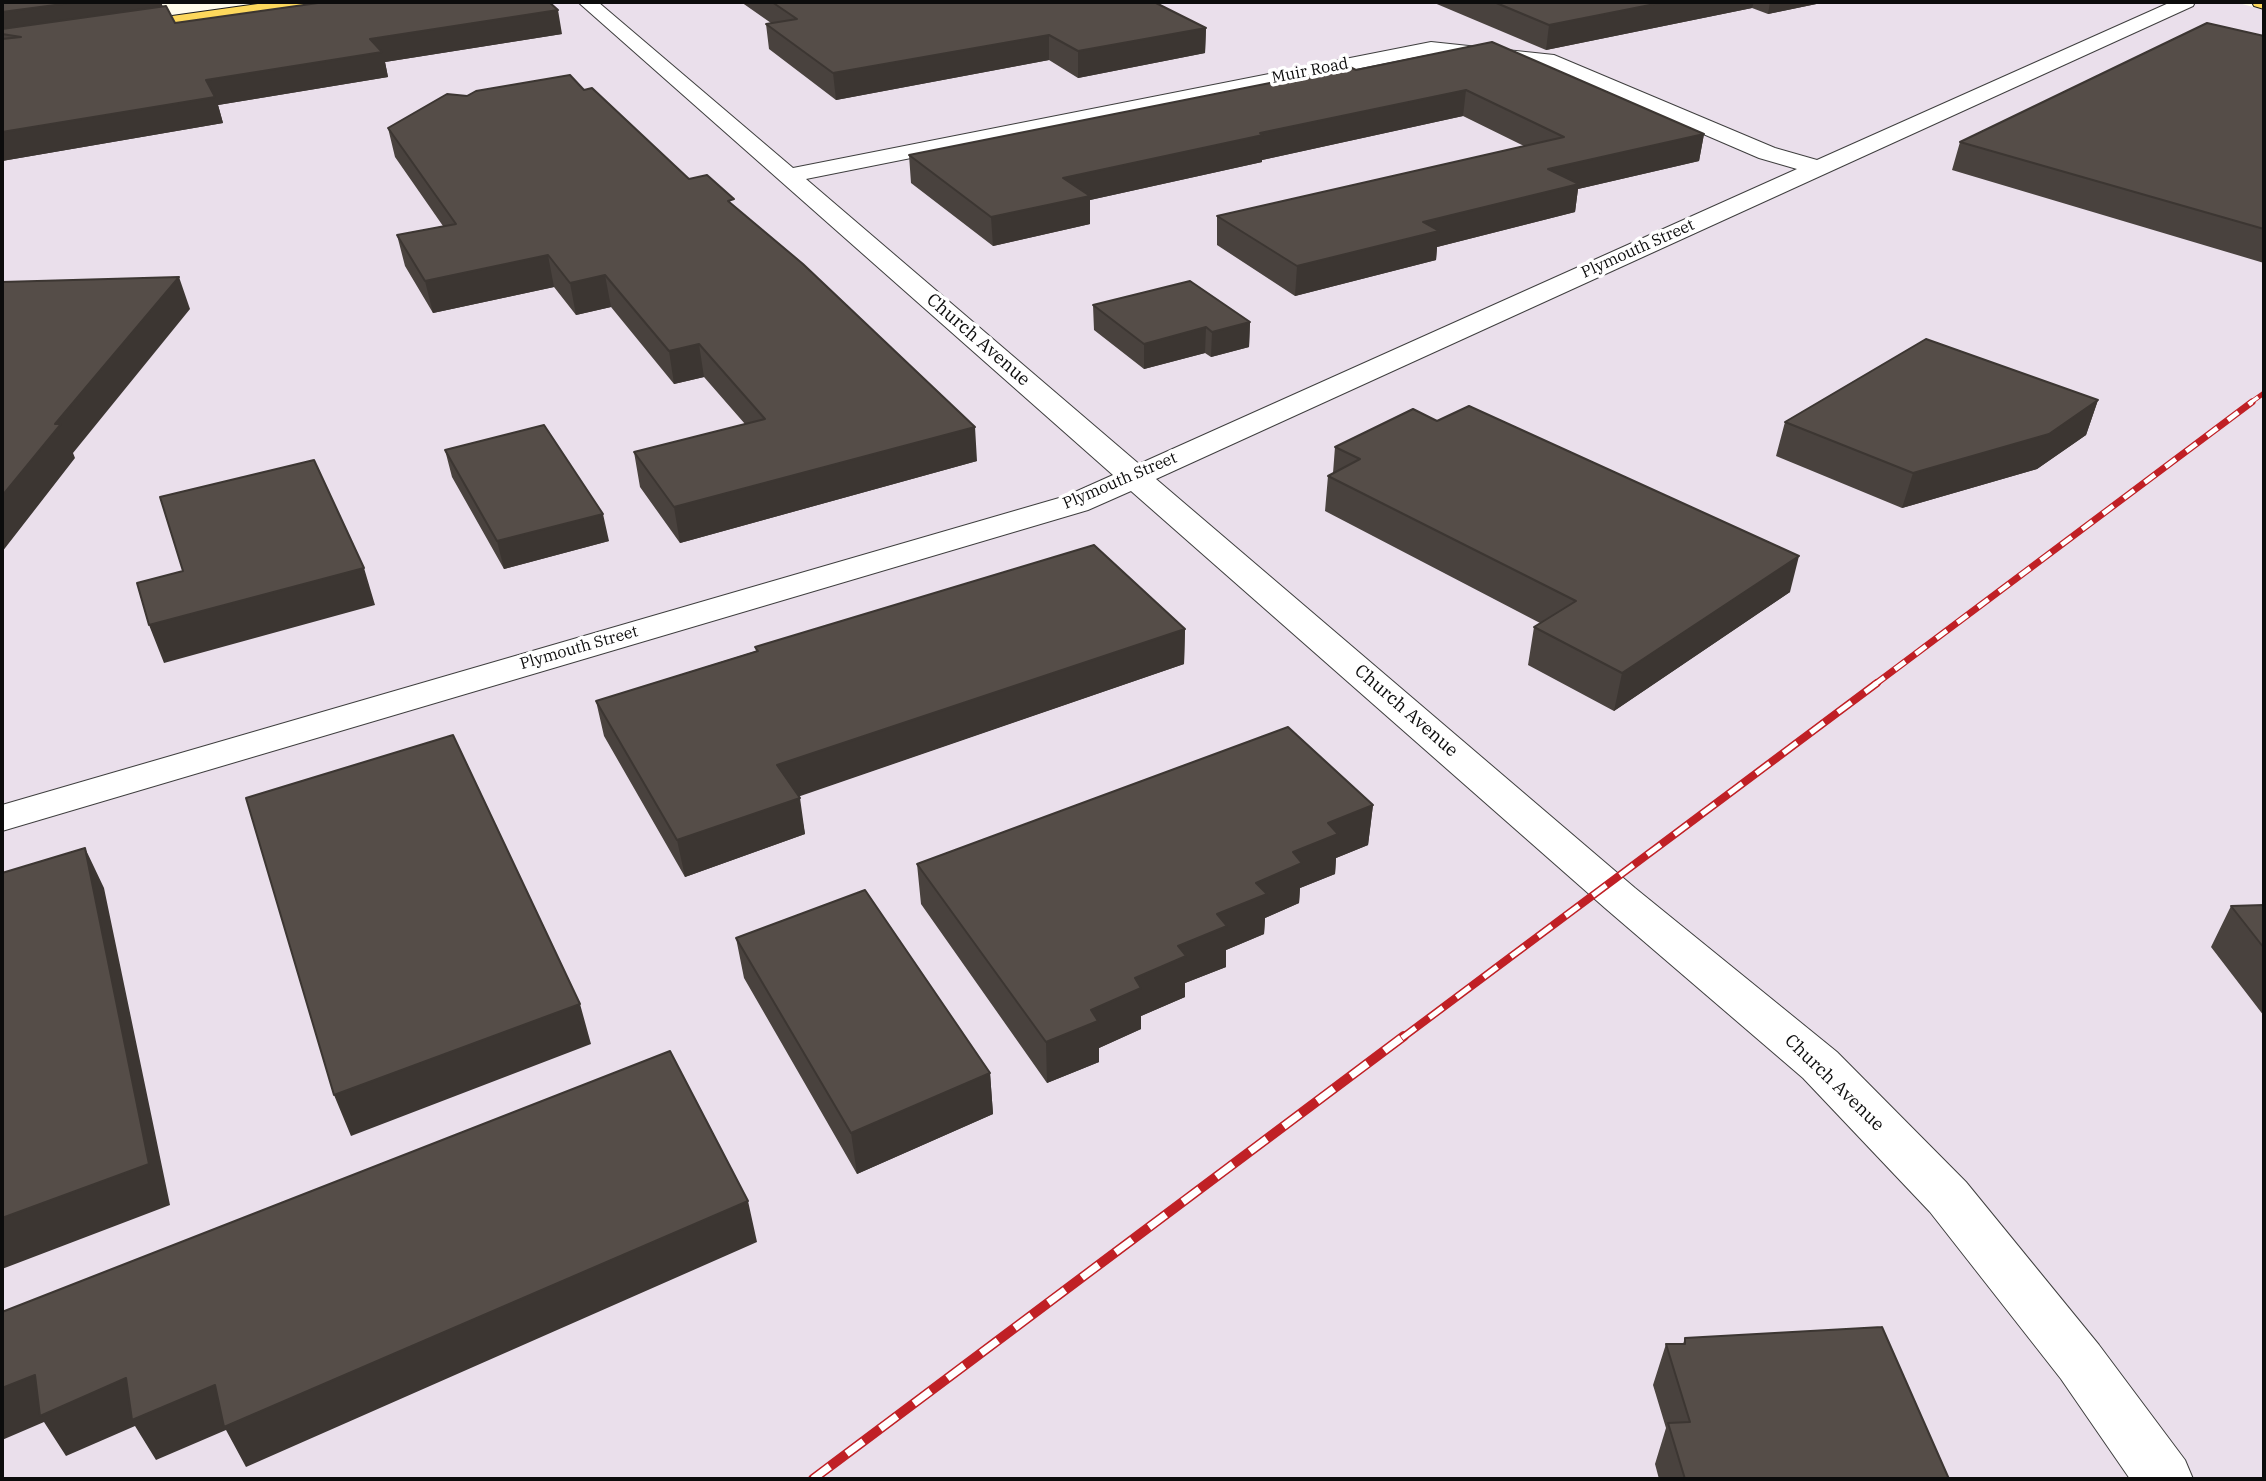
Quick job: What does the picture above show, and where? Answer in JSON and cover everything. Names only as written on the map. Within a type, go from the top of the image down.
[{"type":"main road","points":[[238,2],[107,26],[310,2]]},
{"type":"street","name":"Church Avenue","points":[[587,2],[1620,898],[1820,1065],[1948,1197],[2080,1362],[2164,1479]]},
{"type":"street","name":"Plymouth Street","points":[[2,818],[1077,503],[2186,2]]},
{"type":"street","name":"Muir Road","points":[[788,176],[1431,48],[1547,59],[1767,153],[1818,168]]},
{"type":"shaded area","points":[[374,2],[2235,2],[2264,10],[2264,1479],[2,1479],[2,57]]},
{"type":"building","points":[[2,2],[78,2],[2,12]]},
{"type":"building","points":[[325,2],[549,2],[558,10],[370,39],[382,52],[206,80],[215,97],[2,132],[2,39],[21,37],[2,34],[2,29],[166,6],[175,23]]},
{"type":"building","points":[[772,2],[1154,2],[1206,28],[1078,51],[1049,35],[833,73],[766,24],[797,19]]},
{"type":"building","points":[[1494,2],[1665,2],[1549,25]]},
{"type":"building","points":[[2207,23],[2264,36],[2264,229],[1960,142]]},
{"type":"building","points":[[1492,42],[1704,134],[1548,169],[1579,184],[1423,222],[1439,231],[1297,266],[1217,216],[1564,137],[1466,90],[1063,178],[1090,196],[991,217],[909,155],[1350,67],[1356,70]]},
{"type":"building","points":[[570,75],[584,90],[592,88],[689,179],[707,175],[734,199],[728,201],[803,264],[975,427],[674,507],[634,452],[765,419],[699,344],[669,351],[605,275],[570,283],[548,255],[425,281],[397,235],[456,224],[388,128],[447,94],[467,96],[476,91]]},
{"type":"building","points":[[179,277],[55,424],[61,424],[2,496],[2,282]]},
{"type":"building","points":[[1190,281],[1250,322],[1212,332],[1206,327],[1144,344],[1093,305]]},
{"type":"building","points":[[1926,339],[2098,400],[2049,434],[1913,473],[1785,422]]},
{"type":"building","points":[[1469,406],[1799,556],[1622,673],[1534,627],[1576,601],[1328,476],[1360,459],[1335,447],[1413,409],[1437,421]]},
{"type":"building","points":[[544,425],[603,514],[497,541],[445,450]]},
{"type":"building","points":[[314,460],[364,568],[149,625],[137,583],[183,571],[160,497]]},
{"type":"building","points":[[1094,545],[1185,629],[777,765],[800,798],[677,840],[596,701],[758,651],[755,647]]},
{"type":"building","points":[[1288,727],[1373,805],[1328,823],[1338,834],[1293,852],[1302,863],[1256,883],[1267,894],[1217,914],[1227,926],[1178,946],[1186,956],[1135,978],[1141,988],[1091,1010],[1098,1021],[1046,1042],[917,864]]},
{"type":"building","points":[[453,735],[580,1004],[334,1095],[246,798]]},
{"type":"building","points":[[85,848],[149,1164],[2,1218],[2,873]]},
{"type":"building","points":[[865,890],[990,1073],[851,1133],[736,938]]},
{"type":"building","points":[[2264,905],[2264,948],[2231,906]]},
{"type":"building","points":[[670,1051],[748,1201],[224,1427],[215,1385],[132,1420],[126,1378],[40,1416],[35,1375],[2,1388],[2,1312]]},
{"type":"building","points":[[1882,1327],[1949,1479],[1685,1479],[1668,1423],[1690,1422],[1666,1344],[1685,1344],[1685,1338]]},
{"type":"railway","points":[[2250,403],[2264,393]]},
{"type":"railway","points":[[1874,685],[2252,402]]},
{"type":"railway","points":[[1402,1038],[1877,683]]},
{"type":"railway","points":[[813,1479],[1404,1036]]}]
